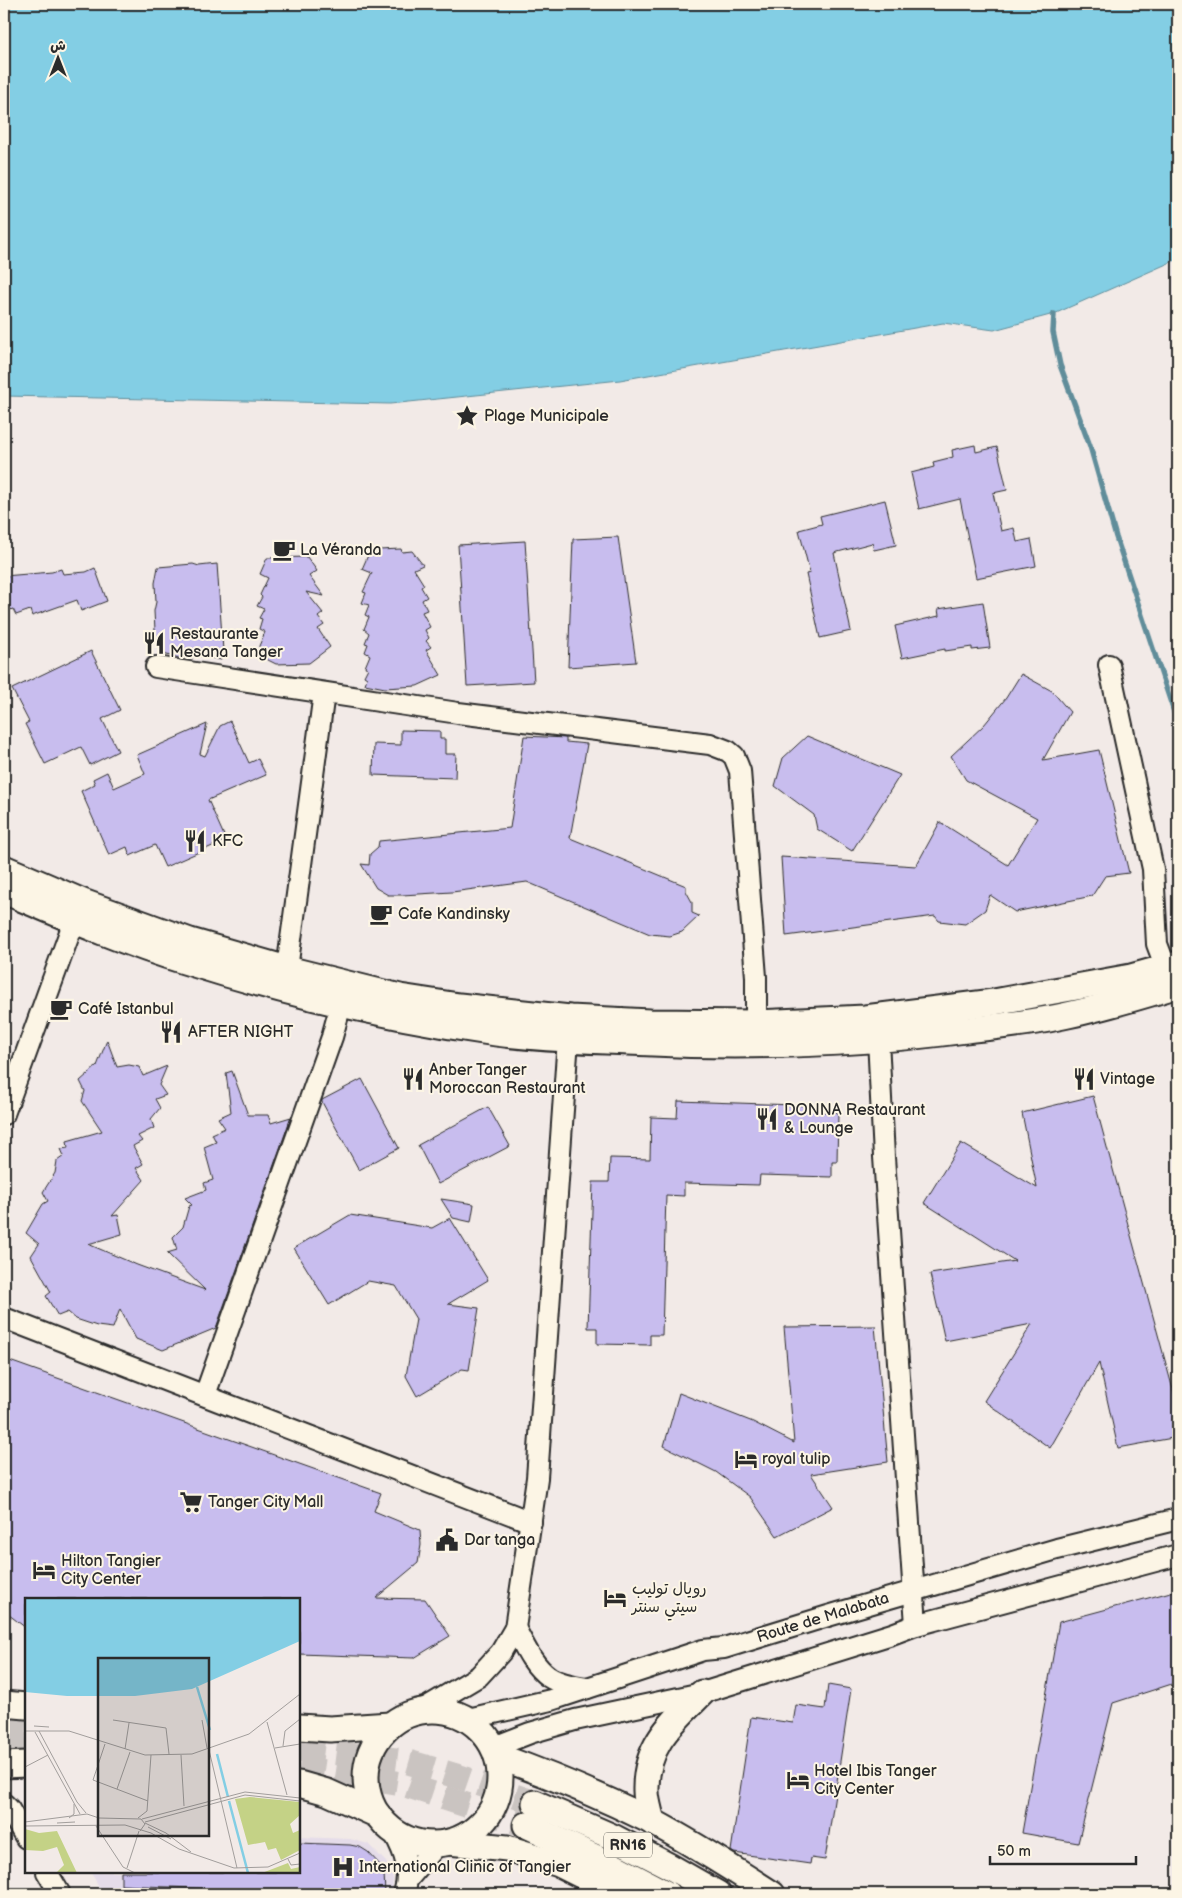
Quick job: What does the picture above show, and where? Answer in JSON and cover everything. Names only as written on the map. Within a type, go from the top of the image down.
[{"type":"main road","points":[[4,868],[83,902],[190,941],[287,970],[400,997],[570,1018],[650,1022],[756,1023],[865,1018],[994,1002],[1131,977],[1175,981]]},
{"type":"main road","points":[[4,891],[74,921],[183,961],[294,992],[341,1004],[494,1032],[568,1039],[661,1044],[758,1046],[812,1044],[944,1033],[1066,1016],[1124,1002],[1175,981]]},
{"type":"main road","points":[[652,1822],[646,1793],[647,1770],[654,1747],[666,1728],[702,1693]]},
{"type":"main road","points":[[4,1704],[25,1706]]},
{"type":"main road","points":[[386,1824],[368,1798],[364,1778],[367,1758],[376,1740],[390,1725],[405,1715],[422,1710],[454,1712],[468,1719],[483,1731],[496,1751],[500,1774],[499,1792],[492,1809],[481,1824],[466,1835],[443,1844]]},
{"type":"main road","points":[[300,1727],[330,1729],[390,1725]]},
{"type":"main road","name":"RN16","points":[[496,1751],[652,1822],[724,1863],[772,1894]]},
{"type":"main road","points":[[4,1765],[25,1764]]},
{"type":"main road","points":[[300,1784],[327,1792],[386,1824],[415,1843],[507,1848],[559,1864],[618,1894]]},
{"type":"main road","name":"RN16","points":[[667,1894],[610,1864],[531,1814],[615,1838],[718,1894]]},
{"type":"street","points":[[1109,665],[1153,869],[1156,944],[1175,981]]},
{"type":"street","points":[[156,667],[458,713],[614,733],[686,740],[710,744],[728,751],[734,756],[740,770],[756,977],[756,1023]]},
{"type":"street","points":[[287,970],[324,693]]},
{"type":"street","points":[[4,1114],[74,921]]},
{"type":"street","points":[[205,1395],[332,1037],[341,1004]]},
{"type":"street","points":[[422,1710],[479,1676],[501,1652],[515,1628],[538,1468],[568,1039]]},
{"type":"street","points":[[878,1039],[884,1157],[916,1625]]},
{"type":"street","points":[[4,1318],[531,1522]]},
{"type":"street","name":"Route de Malabata","points":[[468,1719],[514,1710],[703,1650],[724,1648],[1057,1549],[1178,1520]]},
{"type":"street","points":[[496,1751],[530,1733],[575,1720],[702,1693],[916,1625],[1178,1555]]},
{"type":"street","points":[[515,1628],[528,1652],[549,1677],[563,1683],[587,1688]]},
{"type":"street","points":[[4,1804],[25,1836]]},
{"type":"street","points":[[386,1824],[404,1855],[406,1887]]},
{"type":"street","points":[[406,1887],[443,1844]]},
{"type":"street","points":[[48,1873],[60,1894]]},
{"type":"shaded area","name":"International Clinic of Tangier","points":[[300,1837],[350,1839],[368,1844],[386,1862],[393,1879],[392,1894],[103,1894],[92,1873],[300,1873]]},
{"type":"water","points":[[4,4],[1178,4],[1178,259],[1054,314],[994,330],[943,323],[620,380],[390,404],[4,396]]},
{"type":"building","points":[[975,445],[976,452],[997,447],[1007,490],[993,493],[1001,531],[1014,528],[1017,542],[1031,539],[1036,566],[976,578],[960,499],[919,509],[911,473],[934,467],[933,462],[953,457],[952,450]]},
{"type":"building","points":[[885,500],[896,545],[874,550],[872,543],[834,553],[851,631],[820,638],[806,574],[810,573],[799,530],[822,524],[820,516]]},
{"type":"building","points":[[618,537],[636,662],[568,667],[573,539]]},
{"type":"building","points":[[525,541],[534,682],[467,686],[458,545]]},
{"type":"building","points":[[401,549],[402,552],[412,551],[423,565],[414,569],[424,585],[421,587],[427,597],[422,600],[427,610],[422,612],[430,627],[425,630],[429,638],[426,641],[431,647],[426,650],[441,675],[417,686],[385,688],[365,684],[367,678],[364,676],[368,668],[365,667],[370,655],[365,652],[368,644],[365,643],[369,633],[364,629],[369,617],[365,615],[369,605],[362,603],[366,593],[363,592],[372,573],[362,569],[369,553],[379,553],[379,550]]},
{"type":"building","points":[[307,557],[317,571],[309,576],[324,596],[306,592],[323,613],[318,617],[324,625],[318,629],[330,647],[309,663],[276,664],[262,657],[259,646],[265,632],[259,629],[262,619],[259,618],[264,609],[257,606],[268,578],[260,574],[267,558]]},
{"type":"building","points":[[193,564],[199,566],[217,564],[223,651],[221,660],[203,656],[179,658],[163,654],[153,637],[155,630],[155,583],[158,567]]},
{"type":"building","points":[[95,568],[107,601],[81,611],[77,600],[32,616],[30,610],[16,615],[13,609],[4,612],[4,576],[52,572],[61,569],[63,574],[86,572]]},
{"type":"building","points":[[983,602],[990,648],[972,650],[972,647],[945,651],[945,649],[902,658],[895,626],[939,616],[938,609]]},
{"type":"building","points":[[91,651],[120,710],[102,719],[118,751],[90,765],[81,747],[45,764],[25,724],[29,722],[12,689]]},
{"type":"building","points":[[1021,674],[1052,691],[1070,712],[1043,760],[1099,750],[1129,873],[1105,876],[1092,896],[1015,912],[990,895],[985,910],[965,924],[939,921],[935,916],[786,936],[781,857],[916,866],[940,822],[1008,865],[1037,818],[966,780],[951,756],[984,725],[1006,698]]},
{"type":"building","points":[[230,721],[249,763],[258,759],[266,775],[208,800],[226,840],[165,867],[155,845],[130,856],[127,847],[109,855],[81,791],[95,784],[93,779],[107,772],[114,788],[145,774],[137,755],[207,724],[200,754],[205,756],[220,726]]},
{"type":"building","points":[[401,730],[440,731],[440,739],[445,739],[445,754],[456,754],[455,778],[373,775],[374,744],[401,745]]},
{"type":"building","points":[[524,736],[566,738],[566,742],[587,744],[570,838],[686,886],[686,891],[692,902],[692,913],[699,916],[682,932],[670,936],[650,934],[527,882],[452,892],[402,895],[388,895],[376,888],[361,864],[369,865],[370,854],[378,847],[379,841],[510,828]]},
{"type":"building","points":[[807,736],[900,775],[852,851],[817,829],[814,815],[775,786],[783,758]]},
{"type":"building","points":[[107,1040],[117,1067],[129,1065],[139,1067],[143,1076],[167,1066],[159,1085],[166,1095],[155,1099],[160,1108],[151,1119],[154,1128],[138,1136],[142,1141],[133,1146],[143,1164],[136,1168],[144,1180],[112,1216],[118,1215],[122,1234],[88,1244],[137,1265],[205,1290],[167,1253],[177,1250],[173,1237],[183,1227],[189,1206],[192,1205],[185,1198],[206,1190],[204,1183],[213,1180],[204,1147],[216,1142],[212,1134],[225,1128],[218,1118],[231,1112],[226,1073],[232,1071],[248,1115],[268,1115],[271,1123],[291,1117],[216,1328],[163,1350],[136,1339],[120,1309],[113,1328],[97,1326],[76,1319],[68,1312],[58,1316],[46,1296],[51,1292],[31,1256],[39,1244],[26,1233],[43,1204],[48,1201],[43,1192],[55,1173],[57,1161],[64,1156],[61,1149],[68,1148],[67,1141],[102,1131],[82,1101],[85,1091],[80,1081],[97,1066]]},
{"type":"building","points":[[362,1079],[399,1148],[359,1170],[322,1100]]},
{"type":"building","points":[[1093,1096],[1178,1408],[1178,1437],[1118,1448],[1099,1363],[1050,1448],[984,1401],[1032,1324],[945,1341],[930,1274],[1015,1261],[924,1203],[961,1143],[1037,1188],[1022,1113]]},
{"type":"building","points":[[678,1101],[824,1106],[824,1112],[838,1112],[837,1162],[832,1162],[832,1177],[760,1175],[759,1185],[684,1183],[684,1196],[666,1195],[662,1335],[650,1335],[650,1345],[597,1344],[597,1328],[588,1328],[593,1182],[609,1182],[610,1158],[650,1159],[651,1117],[677,1118]]},
{"type":"building","points":[[488,1107],[510,1146],[438,1184],[418,1145]]},
{"type":"building","points":[[441,1199],[474,1204],[471,1222],[453,1218]]},
{"type":"building","points":[[350,1215],[432,1228],[450,1218],[488,1280],[448,1304],[479,1308],[469,1370],[462,1369],[417,1396],[406,1376],[416,1319],[396,1286],[368,1281],[329,1305],[294,1248]]},
{"type":"building","points":[[875,1326],[888,1462],[811,1474],[833,1507],[777,1536],[750,1497],[716,1472],[664,1446],[679,1393],[753,1422],[794,1443],[784,1327]]},
{"type":"building","name":"Tanger City Mall","points":[[4,1359],[381,1493],[374,1511],[420,1530],[421,1545],[418,1563],[376,1598],[425,1599],[450,1636],[414,1658],[300,1654],[300,1598],[25,1598],[25,1627],[4,1611]]},
{"type":"building","points":[[1178,1590],[1178,1682],[1113,1703],[1078,1843],[1022,1833],[1059,1622]]},
{"type":"building","points":[[828,1685],[851,1689],[825,1860],[811,1858],[810,1864],[734,1853],[731,1851],[751,1717],[793,1723],[796,1705],[825,1709]]},
{"type":"building","name":"International Clinic of Tangier","points":[[300,1843],[360,1847],[368,1852],[381,1866],[384,1873],[385,1894],[334,1894],[121,1885],[121,1873],[300,1873]]},
{"type":"waterway","points":[[1054,314],[1053,332],[1060,365],[1090,446],[1116,537],[1178,724]]},
{"type":"tunnel","points":[[4,1722],[25,1723]]},
{"type":"tunnel","points":[[4,1744],[25,1745]]},
{"type":"tunnel","points":[[300,1748],[405,1761],[463,1778],[535,1803]]},
{"type":"tunnel","points":[[300,1768],[403,1784],[526,1825]]},
{"type":"place","name":"Plage Municipale","points":[[467,416]]},
{"type":"place","name":"La Véranda","points":[[284,550]]},
{"type":"place","name":"Restaurante Mesana Tanger","points":[[154,643]]},
{"type":"place","name":"KFC","points":[[195,841]]},
{"type":"place","name":"Cafe Kandinsky","points":[[381,914]]},
{"type":"place","name":"Café Istanbul","points":[[61,1009]]},
{"type":"place","name":"AFTER NIGHT","points":[[171,1032]]},
{"type":"place","name":"Anber Tanger Moroccan Restaurant","points":[[413,1079]]},
{"type":"place","name":"Vintage","points":[[1084,1079]]},
{"type":"place","name":"DONNA Restaurant & Lounge","points":[[767,1119]]},
{"type":"place","name":"royal tulip","points":[[746,1459]]},
{"type":"place","name":"Tanger City Mall","points":[[191,1502]]},
{"type":"place","name":"Dar tanga","points":[[447,1540]]},
{"type":"place","name":"Hilton Tangier City Center","points":[[44,1570]]},
{"type":"place","name":"رويال توليب سيتي سنتر","points":[[615,1598]]},
{"type":"place","name":"Hotel Ibis Tanger City Center","points":[[798,1780]]},
{"type":"place","name":"International Clinic of Tangier","points":[[343,1867]]}]
